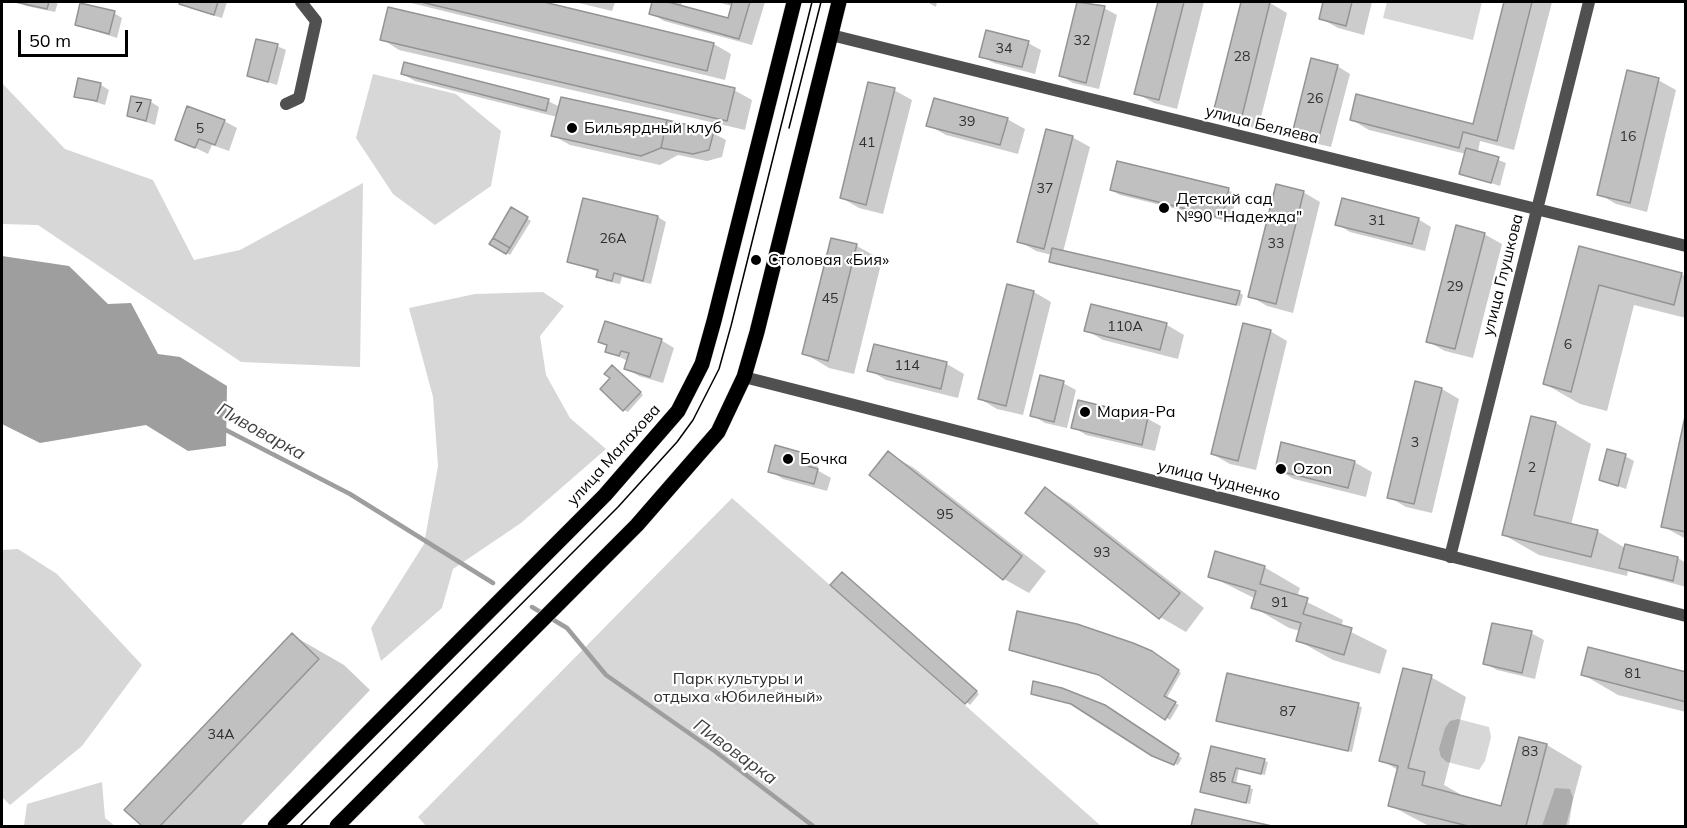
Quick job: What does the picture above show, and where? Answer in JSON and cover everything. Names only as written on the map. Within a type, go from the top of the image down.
[{"type":"main road","name":"улица Малахова","points":[[275,826],[605,495],[678,411],[691,390],[708,343],[794,2]]},
{"type":"main road","points":[[337,826],[672,487],[718,432],[744,377],[839,2]]},
{"type":"street","points":[[286,104],[299,98],[316,21],[301,2]]},
{"type":"street","name":"улица Глушкова","points":[[1450,557],[1589,2]]},
{"type":"street","name":"улица Беляева","points":[[831,35],[1686,246]]},
{"type":"street","name":"улица Чудненко","points":[[744,377],[1686,616]]},
{"type":"green space","points":[[1387,2],[1482,2],[1473,40],[1383,18]]},
{"type":"green space","points":[[373,74],[456,94],[501,131],[491,186],[435,225],[393,194],[356,138]]},
{"type":"green space","points":[[2,83],[65,149],[153,180],[194,260],[240,250],[363,183],[360,367],[241,362],[38,225],[2,224]]},
{"type":"green space","points":[[543,292],[564,306],[540,336],[546,375],[570,418],[606,449],[521,523],[453,569],[442,608],[381,661],[371,628],[424,544],[438,466],[433,397],[409,308],[475,294]]},
{"type":"green space","name":"Парк культуры и отдыха «Юбилейный»","points":[[732,498],[1101,826],[426,826],[418,817]]},
{"type":"green space","points":[[18,549],[57,574],[142,665],[82,746],[10,805],[2,797],[2,550]]},
{"type":"green space","points":[[1458,719],[1489,727],[1491,737],[1485,761],[1479,770],[1447,762],[1441,757],[1439,749],[1445,728],[1450,721]]},
{"type":"green space","points":[[102,782],[105,818],[115,826],[24,826],[27,804]]},
{"type":"green space","points":[[1555,788],[1570,789],[1573,798],[1569,826],[1542,826]]},
{"type":"shaded area","points":[[2,256],[69,266],[108,304],[131,303],[158,354],[180,357],[227,386],[226,446],[188,451],[146,425],[40,443],[2,424]]},
{"type":"building","points":[[15,2],[49,2],[47,9]]},
{"type":"building","points":[[180,2],[218,2],[214,15],[179,4]]},
{"type":"building","points":[[421,2],[544,2],[714,43],[707,71]]},
{"type":"building","points":[[652,2],[668,2],[728,18],[732,3],[725,2],[750,2],[739,39],[649,14]]},
{"type":"building","points":[[1077,2],[1105,6],[1086,83],[1059,76]]},
{"type":"building","points":[[1158,2],[1184,2],[1159,100],[1134,94]]},
{"type":"building","points":[[1241,2],[1270,2],[1241,120],[1213,113]]},
{"type":"building","points":[[1323,2],[1352,2],[1346,26],[1319,19]]},
{"type":"building","points":[[1504,2],[1532,2],[1497,141],[1463,132],[1459,148],[1350,120],[1356,94],[1473,124]]},
{"type":"building","points":[[80,3],[115,11],[109,34],[75,25]]},
{"type":"building","points":[[388,7],[735,88],[727,121],[380,40]]},
{"type":"building","points":[[986,30],[1029,41],[1022,67],[979,57]]},
{"type":"building","points":[[256,39],[278,44],[268,82],[247,76]]},
{"type":"building","points":[[1311,58],[1338,65],[1318,141],[1292,134]]},
{"type":"building","points":[[404,62],[549,99],[546,111],[401,74]]},
{"type":"building","points":[[1627,70],[1659,78],[1630,203],[1597,195]]},
{"type":"building","points":[[78,78],[101,83],[97,101],[74,97]]},
{"type":"building","points":[[868,82],[895,88],[866,205],[840,198]]},
{"type":"building","points":[[131,96],[151,100],[146,121],[127,116]]},
{"type":"building","points":[[561,97],[667,120],[661,148],[641,156],[551,136]]},
{"type":"building","points":[[934,98],[1008,118],[1000,145],[926,126]]},
{"type":"building","points":[[187,106],[225,120],[215,145],[199,139],[195,148],[175,140]]},
{"type":"building","points":[[667,120],[714,131],[709,150],[693,154],[661,148]]},
{"type":"building","points":[[1046,129],[1073,136],[1044,249],[1017,242]]},
{"type":"building","points":[[1466,148],[1499,157],[1491,183],[1459,174]]},
{"type":"building","points":[[1117,161],[1229,188],[1222,218],[1110,190]]},
{"type":"building","points":[[1276,184],[1304,191],[1276,304],[1248,297]]},
{"type":"building","points":[[583,198],[658,216],[643,281],[614,273],[612,281],[596,277],[598,270],[567,262]]},
{"type":"building","points":[[1342,198],[1419,218],[1412,244],[1335,225]]},
{"type":"building","points":[[511,207],[528,217],[510,248],[493,238]]},
{"type":"building","points":[[1456,225],[1485,233],[1455,349],[1426,342]]},
{"type":"building","points":[[493,238],[510,248],[506,254],[489,244]]},
{"type":"building","points":[[831,238],[857,244],[828,361],[802,354]]},
{"type":"building","points":[[1579,246],[1682,273],[1674,305],[1599,285],[1571,392],[1543,384]]},
{"type":"building","points":[[1052,248],[1240,291],[1236,305],[1049,262]]},
{"type":"building","points":[[1007,284],[1034,291],[1006,406],[978,399]]},
{"type":"building","points":[[1091,304],[1167,323],[1160,350],[1084,331]]},
{"type":"building","points":[[605,321],[662,339],[650,377],[624,369],[629,353],[621,351],[619,356],[605,352],[607,345],[598,342]]},
{"type":"building","points":[[1243,323],[1271,330],[1238,461],[1211,454]]},
{"type":"building","points":[[874,344],[947,362],[941,389],[867,371]]},
{"type":"building","points":[[612,365],[641,392],[623,411],[600,389],[610,378],[604,374]]},
{"type":"building","points":[[1040,375],[1064,381],[1054,422],[1030,416]]},
{"type":"building","points":[[1415,381],[1442,388],[1414,504],[1387,498]]},
{"type":"building","points":[[1078,400],[1148,417],[1142,445],[1071,428]]},
{"type":"building","points":[[1686,412],[1686,532],[1661,527]]},
{"type":"building","points":[[1531,416],[1556,422],[1534,515],[1598,530],[1591,557],[1502,535]]},
{"type":"building","points":[[1281,442],[1355,461],[1348,488],[1275,470]]},
{"type":"building","name":"Бочка","points":[[775,445],[807,454],[804,465],[818,469],[814,484],[768,472]]},
{"type":"building","points":[[1607,449],[1626,454],[1618,486],[1599,480]]},
{"type":"building","points":[[888,451],[1022,556],[1003,580],[869,475]]},
{"type":"building","points":[[1045,487],[1180,593],[1159,619],[1025,513]]},
{"type":"building","points":[[1625,544],[1678,557],[1673,581],[1619,568]]},
{"type":"building","points":[[1215,551],[1265,566],[1260,584],[1308,598],[1303,614],[1352,628],[1344,655],[1296,641],[1301,623],[1251,608],[1256,591],[1208,577]]},
{"type":"building","points":[[842,572],[977,691],[965,704],[830,585]]},
{"type":"building","points":[[1017,611],[1077,624],[1133,643],[1152,651],[1179,670],[1164,696],[1176,702],[1165,720],[1099,675],[1009,650]]},
{"type":"building","points":[[1492,623],[1532,631],[1522,673],[1483,664]]},
{"type":"building","points":[[292,633],[319,659],[160,826],[142,826],[124,810]]},
{"type":"building","points":[[1588,647],[1686,672],[1686,702],[1581,675]]},
{"type":"building","points":[[1403,668],[1432,675],[1408,768],[1425,772],[1422,785],[1501,806],[1519,737],[1547,744],[1526,826],[1468,826],[1388,806],[1398,766],[1379,761]]},
{"type":"building","points":[[1227,673],[1359,703],[1348,751],[1216,721]]},
{"type":"building","points":[[1033,681],[1062,688],[1105,705],[1179,754],[1174,765],[1152,756],[1071,704],[1031,694]]},
{"type":"building","points":[[1211,746],[1265,759],[1261,774],[1236,768],[1232,782],[1250,786],[1246,803],[1200,792]]},
{"type":"building","points":[[1195,809],[1272,826],[1191,826]]},
{"type":"waterway","name":"Пивоварка","points":[[222,428],[350,494],[493,583]]},
{"type":"waterway","name":"Пивоварка","points":[[532,607],[567,628],[606,675],[716,752],[813,826]]},
{"type":"tram line","points":[[300,826],[618,507],[677,442],[693,420],[719,369],[812,2]]},
{"type":"tram line","points":[[789,128],[821,2]]},
{"type":"place","name":"Бильярдный клуб","points":[[572,128]]},
{"type":"place","name":"Детский сад №90 \"Надежда\"","points":[[1164,208]]},
{"type":"place","name":"Столовая «Бия»","points":[[756,260]]},
{"type":"place","name":"Мария-Ра","points":[[1085,412]]},
{"type":"place","name":"Бочка","points":[[788,459]]},
{"type":"place","name":"Ozon","points":[[1281,469]]}]
